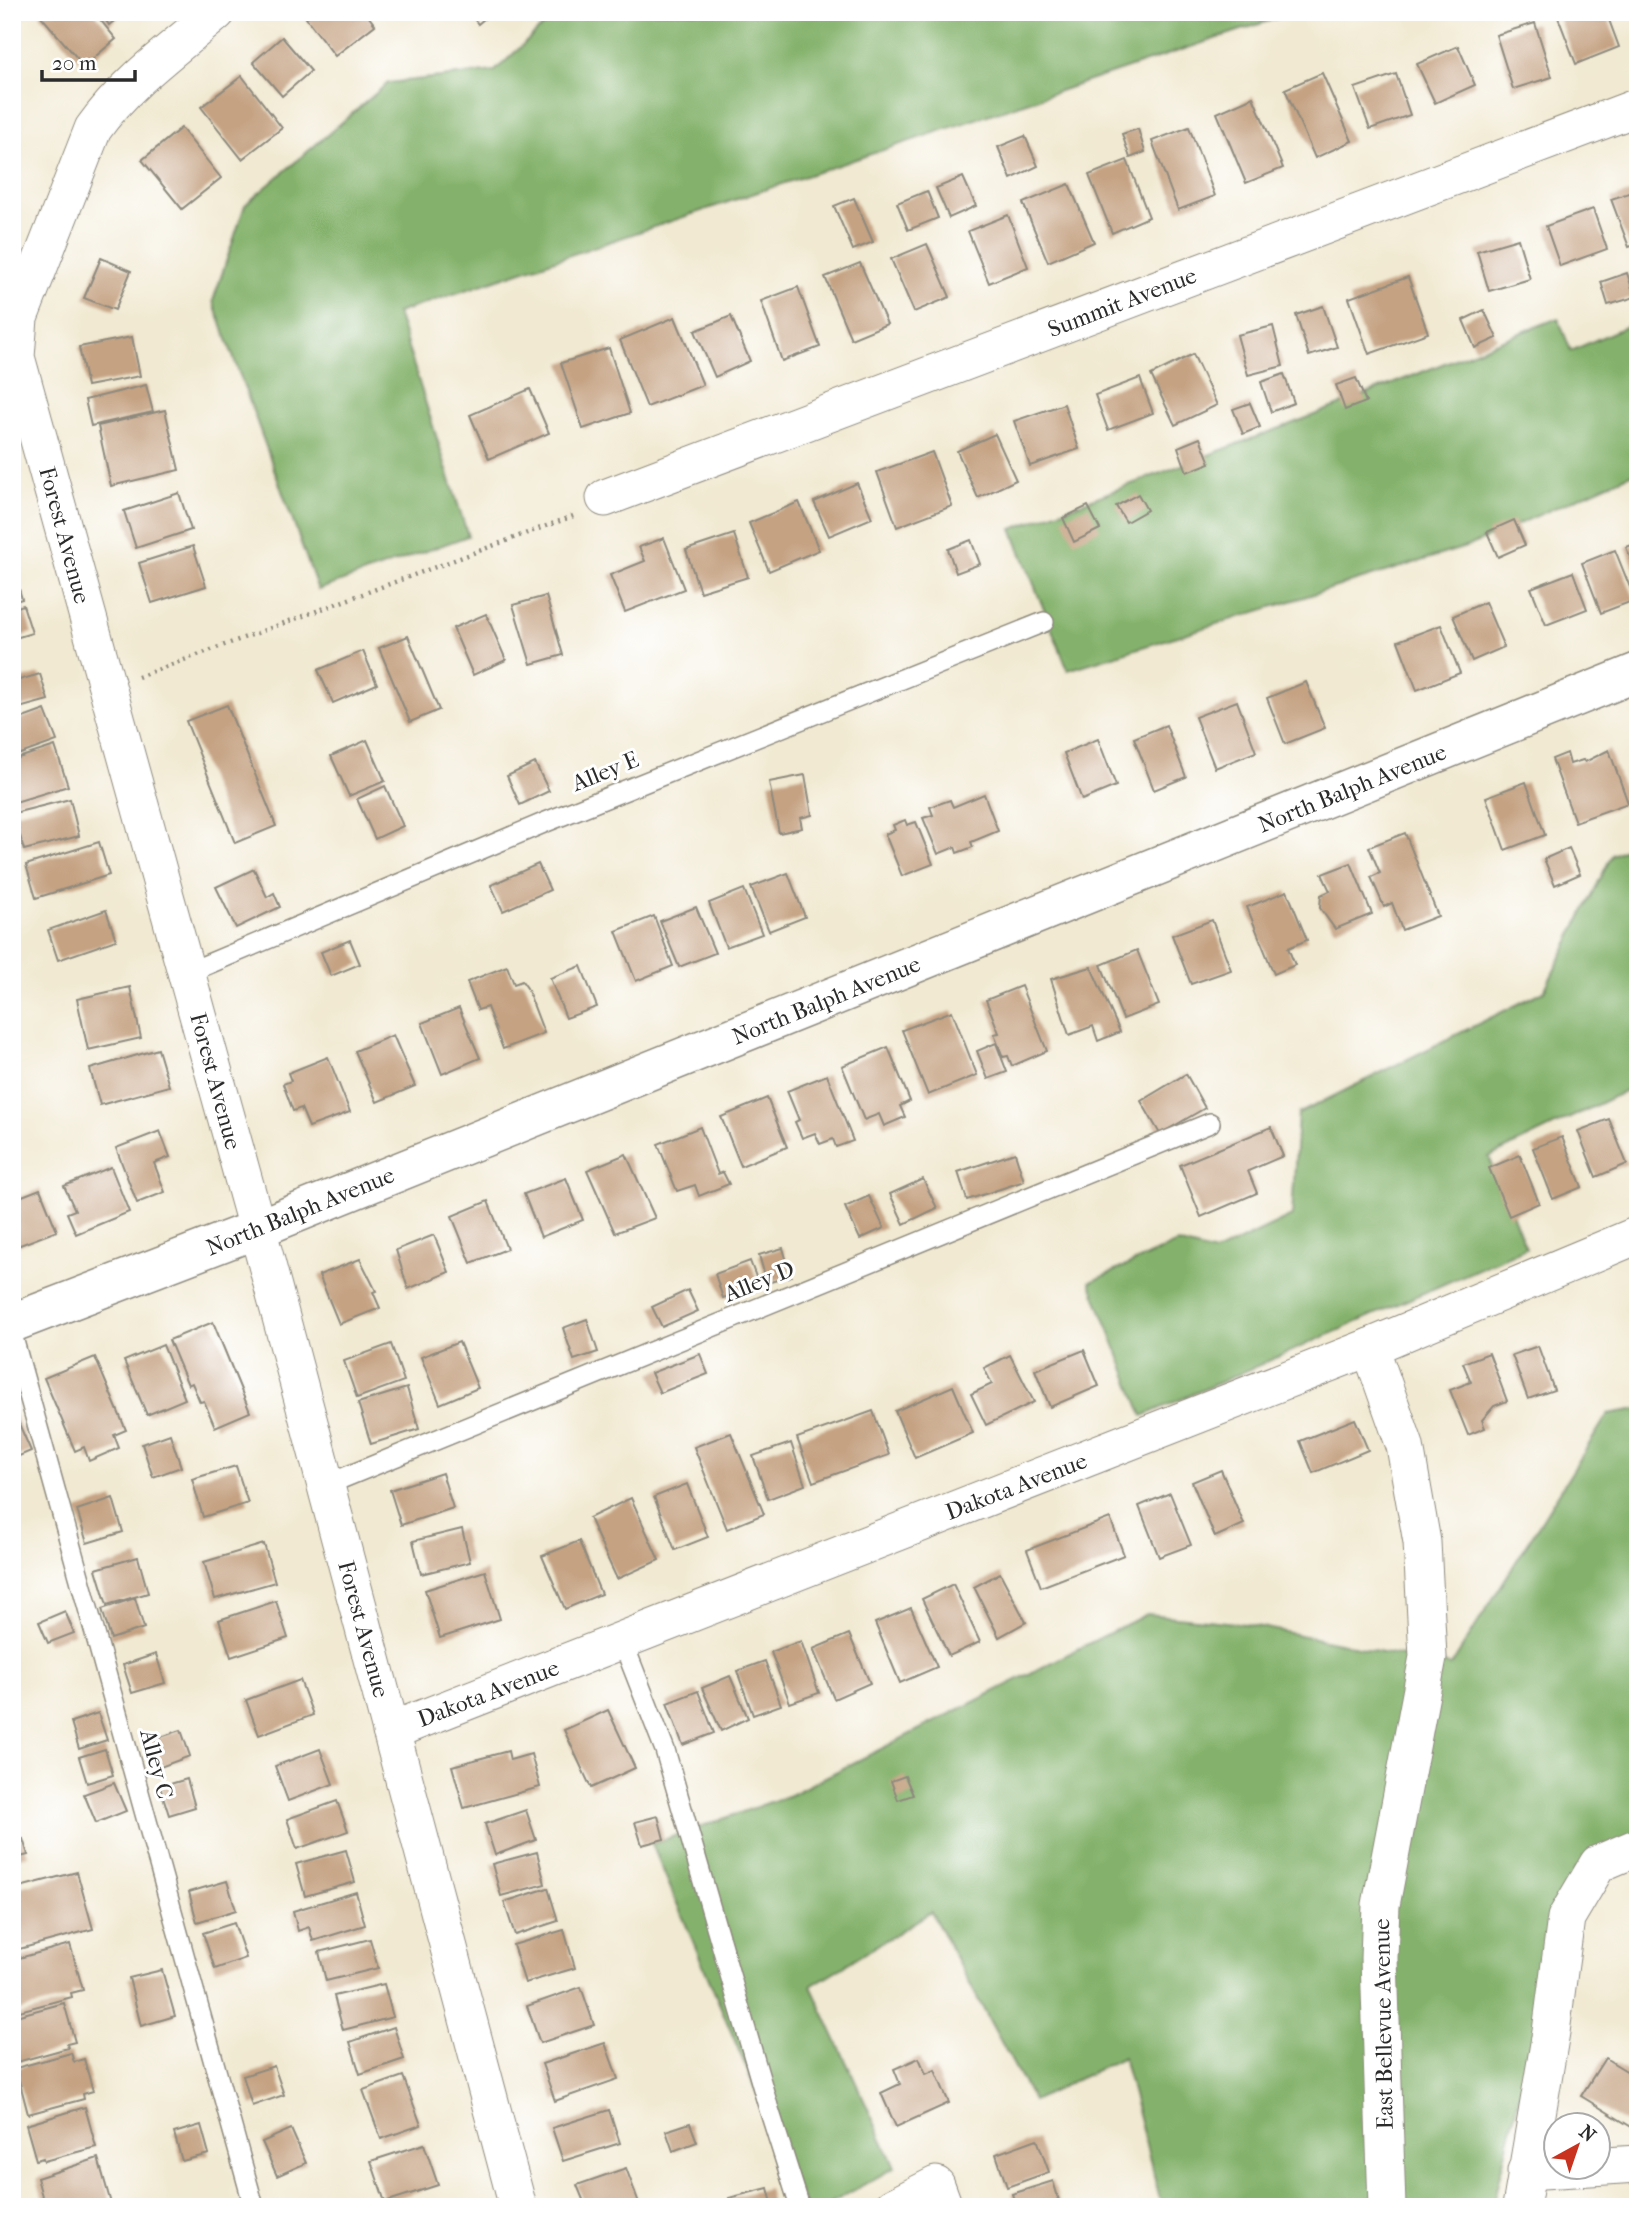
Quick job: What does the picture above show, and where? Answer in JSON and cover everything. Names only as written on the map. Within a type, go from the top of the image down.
[{"type":"street","name":"Forest Avenue","points":[[217,12],[109,105],[93,129],[19,318],[15,338],[16,357],[257,1229],[518,2207]]},
{"type":"street","name":"Summit Avenue","points":[[597,504],[1638,107]]},
{"type":"street","name":"North Balph Avenue","points":[[12,1323],[257,1229],[1638,673]]},
{"type":"street","name":"Dakota Avenue","points":[[391,1731],[1370,1347],[1638,1236]]},
{"type":"street","name":"East Bellevue Avenue","points":[[1370,1347],[1405,1446],[1422,1542],[1428,1657],[1381,1905],[1379,1958],[1387,2207]]},
{"type":"street","points":[[1521,2207],[1525,2171],[1551,2032],[1566,1918],[1598,1864],[1638,1847]]},
{"type":"street","points":[[1525,2171],[1638,2164]]},
{"type":"street","points":[[893,2207],[940,2196]]},
{"type":"lane","name":"Alley E","points":[[187,973],[546,821],[1044,622]]},
{"type":"lane","name":"Alley D","points":[[326,1485],[1210,1123]]},
{"type":"lane","name":"Alley C","points":[[12,1334],[254,2207]]},
{"type":"lane","points":[[622,1640],[665,1749],[768,2106],[800,2207]]},
{"type":"path","points":[[134,678],[597,504]]},
{"type":"green space","points":[[558,12],[1295,12],[397,313],[468,536],[318,590],[213,301],[245,205],[388,83],[495,71]]},
{"type":"green space","points":[[1558,318],[1571,351],[1638,321],[1638,471],[1469,546],[1068,670],[1012,529],[1304,419]]},
{"type":"green space","points":[[1638,843],[1638,1085],[1489,1157],[1526,1248],[1143,1416],[1090,1282],[1177,1243],[1215,1253],[1292,1216],[1298,1114],[1544,991],[1612,855]]},
{"type":"green space","points":[[1638,1409],[1638,1837],[1575,1870],[1492,2207],[1162,2207],[1123,2057],[1033,2101],[931,1912],[811,1986],[895,2167],[824,2207],[805,2207],[652,1844],[790,1795],[1147,1614],[1246,1624],[1451,1666],[1608,1414]]},
{"type":"building","points":[[44,12],[94,12],[116,39],[84,66],[40,15]]},
{"type":"building","points":[[100,12],[125,12],[109,25]]},
{"type":"building","points":[[313,12],[365,12],[375,25],[335,56],[306,18]]},
{"type":"building","points":[[469,12],[492,12],[478,24]]},
{"type":"building","points":[[1556,12],[1606,12],[1619,47],[1576,64]]},
{"type":"building","points":[[1631,12],[1638,12],[1638,28]]},
{"type":"building","points":[[1535,23],[1552,77],[1513,89],[1496,35]]},
{"type":"building","points":[[282,37],[311,71],[282,96],[253,62]]},
{"type":"building","points":[[1458,46],[1475,85],[1435,103],[1417,64]]},
{"type":"building","points":[[1322,73],[1352,141],[1315,158],[1285,89]]},
{"type":"building","points":[[1396,74],[1410,115],[1370,129],[1355,88]]},
{"type":"building","points":[[242,76],[282,128],[242,159],[201,107]]},
{"type":"building","points":[[1253,97],[1283,168],[1246,183],[1217,113]]},
{"type":"building","points":[[12,127],[20,136],[12,143]]},
{"type":"building","points":[[1189,127],[1215,196],[1178,210],[1152,141]]},
{"type":"building","points":[[181,128],[221,178],[182,209],[142,160]]},
{"type":"building","points":[[1138,129],[1145,152],[1130,158],[1122,134]]},
{"type":"building","points":[[1025,136],[1038,166],[1011,179],[998,147]]},
{"type":"building","points":[[1127,160],[1149,217],[1112,233],[1089,175]]},
{"type":"building","points":[[963,177],[976,206],[949,218],[936,188]]},
{"type":"building","points":[[1069,184],[1094,242],[1048,262],[1023,203]]},
{"type":"building","points":[[1638,190],[1638,244],[1629,247],[1611,199]]},
{"type":"building","points":[[927,191],[938,218],[908,230],[897,203]]},
{"type":"building","points":[[854,198],[873,242],[853,250],[834,206]]},
{"type":"building","points":[[1593,209],[1607,249],[1560,266],[1546,226]]},
{"type":"building","points":[[1008,215],[1028,267],[989,283],[968,231]]},
{"type":"building","points":[[1518,239],[1530,279],[1489,291],[1477,251]]},
{"type":"building","points":[[927,244],[950,297],[914,312],[891,259]]},
{"type":"building","points":[[101,258],[131,271],[115,310],[84,298]]},
{"type":"building","points":[[860,263],[887,324],[851,339],[825,277]]},
{"type":"building","points":[[1627,273],[1635,297],[1608,305],[1601,282]]},
{"type":"building","points":[[1408,277],[1428,333],[1369,354],[1349,298]]},
{"type":"building","points":[[798,287],[820,347],[782,361],[761,301]]},
{"type":"building","points":[[1323,306],[1337,347],[1309,356],[1296,315]]},
{"type":"building","points":[[1484,310],[1497,338],[1475,348],[1463,320]]},
{"type":"building","points":[[731,316],[750,361],[715,377],[695,331]]},
{"type":"building","points":[[675,317],[703,385],[647,407],[620,340]]},
{"type":"building","points":[[1273,326],[1283,366],[1248,375],[1237,335]]},
{"type":"building","points":[[132,337],[140,376],[87,386],[79,347]]},
{"type":"building","points":[[609,348],[630,413],[583,429],[561,363]]},
{"type":"building","points":[[1193,354],[1217,405],[1175,425],[1151,375]]},
{"type":"building","points":[[1284,374],[1294,403],[1271,412],[1261,382]]},
{"type":"building","points":[[1140,378],[1153,413],[1108,430],[1095,395]]},
{"type":"building","points":[[1356,378],[1366,402],[1345,410],[1336,385]]},
{"type":"building","points":[[146,385],[153,412],[91,426],[85,400]]},
{"type":"building","points":[[530,389],[549,433],[489,459],[470,415]]},
{"type":"building","points":[[1250,403],[1260,427],[1243,434],[1233,409]]},
{"type":"building","points":[[1064,404],[1079,449],[1030,466],[1014,421]]},
{"type":"building","points":[[165,410],[179,470],[111,486],[98,426]]},
{"type":"building","points":[[995,434],[1016,480],[978,498],[957,451]]},
{"type":"building","points":[[1200,438],[1210,463],[1187,472],[1178,447]]},
{"type":"building","points":[[932,452],[952,506],[897,527],[877,472]]},
{"type":"building","points":[[857,483],[872,518],[829,536],[814,502]]},
{"type":"building","points":[[179,493],[191,530],[136,548],[124,511]]},
{"type":"building","points":[[1138,494],[1147,510],[1126,522],[1116,506]]},
{"type":"building","points":[[799,502],[819,550],[769,571],[749,523]]},
{"type":"building","points":[[1088,506],[1100,529],[1074,542],[1063,518]]},
{"type":"building","points":[[1514,520],[1525,545],[1498,557],[1487,532]]},
{"type":"building","points":[[12,532],[19,553],[12,554]]},
{"type":"building","points":[[734,534],[748,577],[700,592],[686,550]]},
{"type":"building","points":[[664,538],[684,589],[625,612],[610,575],[645,561],[639,547]]},
{"type":"building","points":[[971,540],[980,564],[956,573],[948,549]]},
{"type":"building","points":[[1638,543],[1638,577],[1626,547]]},
{"type":"building","points":[[193,546],[206,586],[152,603],[139,563]]},
{"type":"building","points":[[1615,550],[1635,600],[1601,613],[1582,563]]},
{"type":"building","points":[[12,565],[22,599],[12,602]]},
{"type":"building","points":[[1573,572],[1587,609],[1546,625],[1531,588]]},
{"type":"building","points":[[546,596],[563,655],[531,664],[513,605]]},
{"type":"building","points":[[1485,602],[1504,647],[1472,661],[1453,616]]},
{"type":"building","points":[[23,605],[32,633],[12,639],[12,609]]},
{"type":"building","points":[[486,614],[506,660],[473,675],[453,628]]},
{"type":"building","points":[[1441,625],[1460,673],[1417,690],[1398,641]]},
{"type":"building","points":[[408,636],[439,710],[410,722],[379,648]]},
{"type":"building","points":[[363,651],[377,684],[333,703],[318,670]]},
{"type":"building","points":[[40,674],[48,700],[12,710],[12,682]]},
{"type":"building","points":[[1306,682],[1325,728],[1285,744],[1267,698]]},
{"type":"building","points":[[1237,701],[1256,752],[1215,768],[1195,717]]},
{"type":"building","points":[[227,705],[276,826],[235,843],[186,721]]},
{"type":"building","points":[[45,710],[57,741],[12,757],[12,722]]},
{"type":"building","points":[[1166,725],[1186,777],[1154,790],[1134,738]]},
{"type":"building","points":[[1098,739],[1116,786],[1082,800],[1064,753]]},
{"type":"building","points":[[367,740],[385,781],[349,796],[331,756]]},
{"type":"building","points":[[55,746],[68,786],[12,803],[12,760]]},
{"type":"building","points":[[1609,750],[1628,803],[1575,822],[1552,759],[1567,753],[1570,764],[1583,760],[1585,762]]},
{"type":"building","points":[[535,763],[549,791],[520,805],[507,776]]},
{"type":"building","points":[[805,775],[812,815],[800,818],[802,828],[779,833],[769,782]]},
{"type":"building","points":[[1526,782],[1545,835],[1505,850],[1486,797]]},
{"type":"building","points":[[385,786],[403,826],[375,839],[357,799]]},
{"type":"building","points":[[984,794],[998,831],[971,842],[973,847],[957,853],[955,847],[938,854],[923,818],[933,815],[930,807],[950,800],[953,807]]},
{"type":"building","points":[[70,799],[79,836],[24,850],[14,813]]},
{"type":"building","points":[[905,820],[907,825],[916,822],[933,864],[902,876],[885,834],[895,830],[893,825]]},
{"type":"building","points":[[1405,833],[1438,916],[1402,930],[1392,903],[1384,907],[1371,877],[1380,873],[1369,847]]},
{"type":"building","points":[[99,842],[109,875],[36,898],[26,865]]},
{"type":"building","points":[[1569,848],[1580,874],[1555,885],[1544,859]]},
{"type":"building","points":[[1351,863],[1372,914],[1335,929],[1320,908],[1321,895],[1330,891],[1322,874]]},
{"type":"building","points":[[538,864],[550,890],[503,911],[491,885]]},
{"type":"building","points":[[254,869],[267,897],[274,893],[280,907],[236,928],[216,887]]},
{"type":"building","points":[[788,873],[805,917],[769,931],[751,887]]},
{"type":"building","points":[[744,889],[762,934],[726,947],[709,903]]},
{"type":"building","points":[[1287,891],[1307,940],[1288,948],[1295,965],[1274,974],[1247,907]]},
{"type":"building","points":[[696,907],[715,953],[679,967],[660,921]]},
{"type":"building","points":[[106,910],[116,940],[58,960],[48,930]]},
{"type":"building","points":[[654,916],[673,966],[636,981],[616,931]]},
{"type":"building","points":[[1212,920],[1231,970],[1191,984],[1172,935]]},
{"type":"building","points":[[350,940],[360,964],[331,976],[321,952]]},
{"type":"building","points":[[1137,950],[1159,1005],[1123,1019],[1101,965]]},
{"type":"building","points":[[507,966],[514,984],[522,981],[527,988],[544,1033],[503,1049],[487,1007],[478,1010],[467,982]]},
{"type":"building","points":[[581,966],[597,1007],[566,1018],[550,978]]},
{"type":"building","points":[[1091,967],[1120,1032],[1098,1041],[1093,1026],[1069,1035],[1051,979]]},
{"type":"building","points":[[1021,986],[1047,1051],[1012,1066],[1008,1056],[1003,1057],[994,1034],[999,1033],[986,1000]]},
{"type":"building","points":[[130,987],[141,1038],[88,1050],[77,999]]},
{"type":"building","points":[[459,1008],[480,1058],[442,1074],[422,1023]]},
{"type":"building","points":[[952,1011],[977,1075],[928,1095],[902,1030]]},
{"type":"building","points":[[393,1035],[415,1086],[377,1102],[355,1051]]},
{"type":"building","points":[[996,1043],[1007,1072],[988,1079],[977,1051]]},
{"type":"building","points":[[888,1047],[910,1101],[900,1106],[905,1117],[884,1126],[879,1114],[864,1120],[842,1066]]},
{"type":"building","points":[[158,1049],[169,1086],[100,1105],[90,1069]]},
{"type":"building","points":[[328,1057],[350,1112],[309,1127],[301,1108],[293,1111],[283,1084],[291,1081],[288,1073]]},
{"type":"building","points":[[1186,1074],[1205,1108],[1160,1134],[1141,1101]]},
{"type":"building","points":[[827,1075],[853,1141],[836,1147],[833,1139],[820,1144],[815,1133],[802,1138],[795,1122],[799,1120],[787,1091]]},
{"type":"building","points":[[767,1098],[787,1147],[741,1166],[721,1117]]},
{"type":"building","points":[[1609,1119],[1627,1164],[1596,1177],[1578,1131]]},
{"type":"building","points":[[700,1127],[718,1174],[723,1172],[729,1184],[699,1196],[695,1185],[677,1191],[658,1144]]},
{"type":"building","points":[[1271,1127],[1283,1156],[1248,1171],[1257,1193],[1201,1217],[1180,1165]]},
{"type":"building","points":[[160,1131],[170,1157],[154,1163],[165,1192],[137,1203],[116,1148]]},
{"type":"building","points":[[1562,1137],[1582,1187],[1553,1199],[1533,1148]]},
{"type":"building","points":[[1015,1153],[1024,1181],[967,1200],[958,1172]]},
{"type":"building","points":[[626,1154],[655,1218],[615,1233],[587,1170]]},
{"type":"building","points":[[1520,1155],[1539,1203],[1509,1216],[1489,1168]]},
{"type":"building","points":[[111,1167],[129,1212],[76,1234],[67,1213],[75,1210],[64,1186]]},
{"type":"building","points":[[566,1178],[583,1220],[541,1237],[524,1194]]},
{"type":"building","points":[[923,1179],[937,1208],[904,1224],[890,1194]]},
{"type":"building","points":[[40,1189],[57,1231],[12,1248],[12,1200]]},
{"type":"building","points":[[869,1196],[884,1228],[860,1239],[845,1207]]},
{"type":"building","points":[[488,1201],[507,1249],[471,1263],[452,1216]]},
{"type":"building","points":[[434,1235],[449,1272],[408,1289],[396,1250]]},
{"type":"building","points":[[783,1248],[791,1276],[767,1283],[759,1255]]},
{"type":"building","points":[[360,1259],[376,1291],[373,1292],[380,1308],[339,1324],[319,1275]]},
{"type":"building","points":[[750,1261],[759,1285],[723,1298],[715,1274]]},
{"type":"building","points":[[688,1290],[698,1311],[662,1327],[652,1307]]},
{"type":"building","points":[[587,1319],[598,1352],[574,1360],[563,1328]]},
{"type":"building","points":[[213,1322],[250,1412],[215,1427],[204,1401],[200,1402],[192,1383],[188,1385],[169,1340]]},
{"type":"building","points":[[459,1342],[478,1388],[440,1404],[421,1357]]},
{"type":"building","points":[[391,1344],[404,1381],[357,1398],[344,1361]]},
{"type":"building","points":[[163,1345],[185,1399],[147,1415],[124,1361]]},
{"type":"building","points":[[1538,1346],[1554,1390],[1528,1399],[1512,1355]]},
{"type":"building","points":[[1084,1350],[1099,1386],[1050,1407],[1035,1370]]},
{"type":"building","points":[[1489,1353],[1507,1401],[1494,1406],[1482,1420],[1485,1428],[1468,1435],[1450,1390],[1471,1382],[1463,1363]]},
{"type":"building","points":[[700,1354],[708,1374],[660,1393],[651,1373]]},
{"type":"building","points":[[1010,1355],[1034,1402],[986,1425],[971,1394],[992,1384],[984,1368]]},
{"type":"building","points":[[95,1357],[126,1430],[114,1435],[119,1448],[89,1461],[84,1447],[75,1451],[44,1378]]},
{"type":"building","points":[[953,1386],[973,1433],[915,1458],[895,1411]]},
{"type":"building","points":[[407,1388],[419,1429],[371,1444],[358,1403]]},
{"type":"building","points":[[12,1408],[31,1451],[12,1459]]},
{"type":"building","points":[[873,1411],[889,1455],[813,1482],[797,1438]]},
{"type":"building","points":[[1355,1419],[1368,1450],[1313,1473],[1300,1441]]},
{"type":"building","points":[[731,1433],[764,1514],[727,1529],[694,1447]]},
{"type":"building","points":[[170,1434],[181,1467],[153,1477],[142,1444]]},
{"type":"building","points":[[791,1443],[805,1485],[768,1499],[753,1456]]},
{"type":"building","points":[[236,1466],[248,1503],[203,1517],[192,1479]]},
{"type":"building","points":[[1221,1470],[1244,1524],[1215,1537],[1192,1482]]},
{"type":"building","points":[[442,1473],[453,1508],[401,1525],[390,1490]]},
{"type":"building","points":[[687,1484],[708,1537],[675,1550],[654,1497]]},
{"type":"building","points":[[1170,1493],[1191,1545],[1159,1557],[1139,1506]]},
{"type":"building","points":[[113,1498],[123,1532],[87,1543],[77,1510]]},
{"type":"building","points":[[631,1498],[659,1560],[617,1579],[589,1518]]},
{"type":"building","points":[[1110,1518],[1124,1555],[1041,1587],[1027,1550]]},
{"type":"building","points":[[462,1529],[470,1562],[421,1574],[413,1541]]},
{"type":"building","points":[[579,1541],[601,1594],[565,1609],[542,1556]]},
{"type":"building","points":[[264,1544],[275,1582],[215,1599],[204,1562]]},
{"type":"building","points":[[138,1557],[148,1593],[107,1605],[96,1569]]},
{"type":"building","points":[[485,1571],[500,1619],[440,1638],[425,1590]]},
{"type":"building","points":[[1000,1573],[1026,1622],[999,1637],[974,1587]]},
{"type":"building","points":[[953,1584],[980,1642],[949,1656],[922,1599]]},
{"type":"building","points":[[135,1598],[144,1628],[111,1639],[102,1609]]},
{"type":"building","points":[[276,1601],[288,1638],[231,1657],[219,1620]]},
{"type":"building","points":[[911,1608],[937,1667],[900,1683],[875,1623]]},
{"type":"building","points":[[65,1611],[74,1633],[48,1643],[39,1622]]},
{"type":"building","points":[[849,1634],[870,1683],[834,1699],[813,1649]]},
{"type":"building","points":[[801,1641],[819,1693],[790,1703],[771,1652]]},
{"type":"building","points":[[156,1654],[165,1683],[132,1693],[123,1665]]},
{"type":"building","points":[[765,1661],[781,1705],[753,1715],[737,1671]]},
{"type":"building","points":[[730,1676],[748,1718],[721,1731],[702,1688]]},
{"type":"building","points":[[300,1680],[313,1715],[259,1735],[246,1700]]},
{"type":"building","points":[[698,1691],[714,1733],[683,1745],[667,1703]]},
{"type":"building","points":[[608,1710],[635,1768],[591,1788],[564,1730]]},
{"type":"building","points":[[98,1713],[107,1740],[79,1749],[71,1722]]},
{"type":"building","points":[[181,1730],[190,1756],[155,1769],[146,1742]]},
{"type":"building","points":[[105,1749],[113,1775],[87,1783],[79,1757]]},
{"type":"building","points":[[320,1749],[333,1784],[288,1801],[275,1766]]},
{"type":"building","points":[[508,1751],[510,1760],[531,1754],[540,1787],[464,1808],[452,1766]]},
{"type":"building","points":[[905,1776],[913,1795],[898,1800],[891,1781]]},
{"type":"building","points":[[187,1779],[195,1807],[169,1815],[160,1787]]},
{"type":"building","points":[[114,1783],[126,1811],[96,1823],[84,1794]]},
{"type":"building","points":[[337,1801],[348,1831],[297,1849],[287,1819]]},
{"type":"building","points":[[526,1810],[536,1840],[495,1855],[485,1824]]},
{"type":"building","points":[[658,1816],[664,1839],[642,1845],[635,1822]]},
{"type":"building","points":[[23,1839],[28,1855],[12,1859],[12,1841]]},
{"type":"building","points":[[346,1850],[355,1882],[305,1896],[296,1864]]},
{"type":"building","points":[[537,1852],[545,1884],[501,1896],[492,1864]]},
{"type":"building","points":[[77,1872],[93,1929],[12,1951],[12,1889]]},
{"type":"building","points":[[227,1881],[236,1910],[197,1922],[189,1892]]},
{"type":"building","points":[[548,1888],[558,1921],[515,1935],[504,1902]]},
{"type":"building","points":[[356,1892],[365,1925],[313,1941],[309,1927],[298,1931],[293,1911]]},
{"type":"building","points":[[234,1923],[246,1958],[215,1969],[203,1933]]},
{"type":"building","points":[[564,1930],[575,1968],[525,1983],[513,1945]]},
{"type":"building","points":[[370,1939],[378,1968],[326,1981],[319,1952]]},
{"type":"building","points":[[70,1944],[83,1990],[71,1993],[72,1997],[12,2013],[12,1960]]},
{"type":"building","points":[[162,1970],[175,2016],[141,2026],[129,1978]]},
{"type":"building","points":[[384,1984],[393,2017],[343,2030],[334,1996]]},
{"type":"building","points":[[581,1987],[594,2025],[540,2043],[527,2006]]},
{"type":"building","points":[[64,2003],[75,2042],[67,2044],[68,2048],[17,2062],[16,2057],[12,2058],[12,2017]]},
{"type":"building","points":[[394,2027],[404,2059],[360,2074],[350,2042]]},
{"type":"building","points":[[605,2043],[618,2079],[555,2101],[542,2064]]},
{"type":"building","points":[[71,2053],[74,2062],[84,2059],[93,2091],[83,2094],[84,2099],[28,2114],[16,2068]]},
{"type":"building","points":[[919,2058],[926,2074],[935,2070],[949,2103],[896,2127],[881,2093],[900,2084],[894,2069]]},
{"type":"building","points":[[1605,2058],[1638,2078],[1638,2131],[1612,2115],[1612,2110],[1604,2110],[1581,2096]]},
{"type":"building","points":[[274,2066],[284,2095],[252,2106],[243,2076]]},
{"type":"building","points":[[403,2076],[421,2125],[381,2139],[363,2090]]},
{"type":"building","points":[[85,2107],[96,2147],[44,2161],[43,2158],[36,2160],[26,2125]]},
{"type":"building","points":[[609,2110],[620,2143],[563,2161],[552,2128]]},
{"type":"building","points":[[690,2123],[697,2142],[673,2151],[666,2131]]},
{"type":"building","points":[[201,2125],[209,2154],[182,2161],[174,2133]]},
{"type":"building","points":[[291,2129],[306,2163],[277,2176],[262,2142]]},
{"type":"building","points":[[1037,2139],[1049,2172],[1007,2187],[996,2154]]},
{"type":"building","points":[[424,2144],[438,2185],[385,2202],[371,2161]]},
{"type":"building","points":[[98,2158],[112,2207],[45,2207],[37,2178]]},
{"type":"building","points":[[626,2168],[639,2203],[629,2207],[586,2207],[577,2185]]},
{"type":"building","points":[[1053,2181],[1061,2207],[1016,2207],[1012,2194]]},
{"type":"building","points":[[768,2188],[773,2207],[731,2207],[729,2198]]}]
